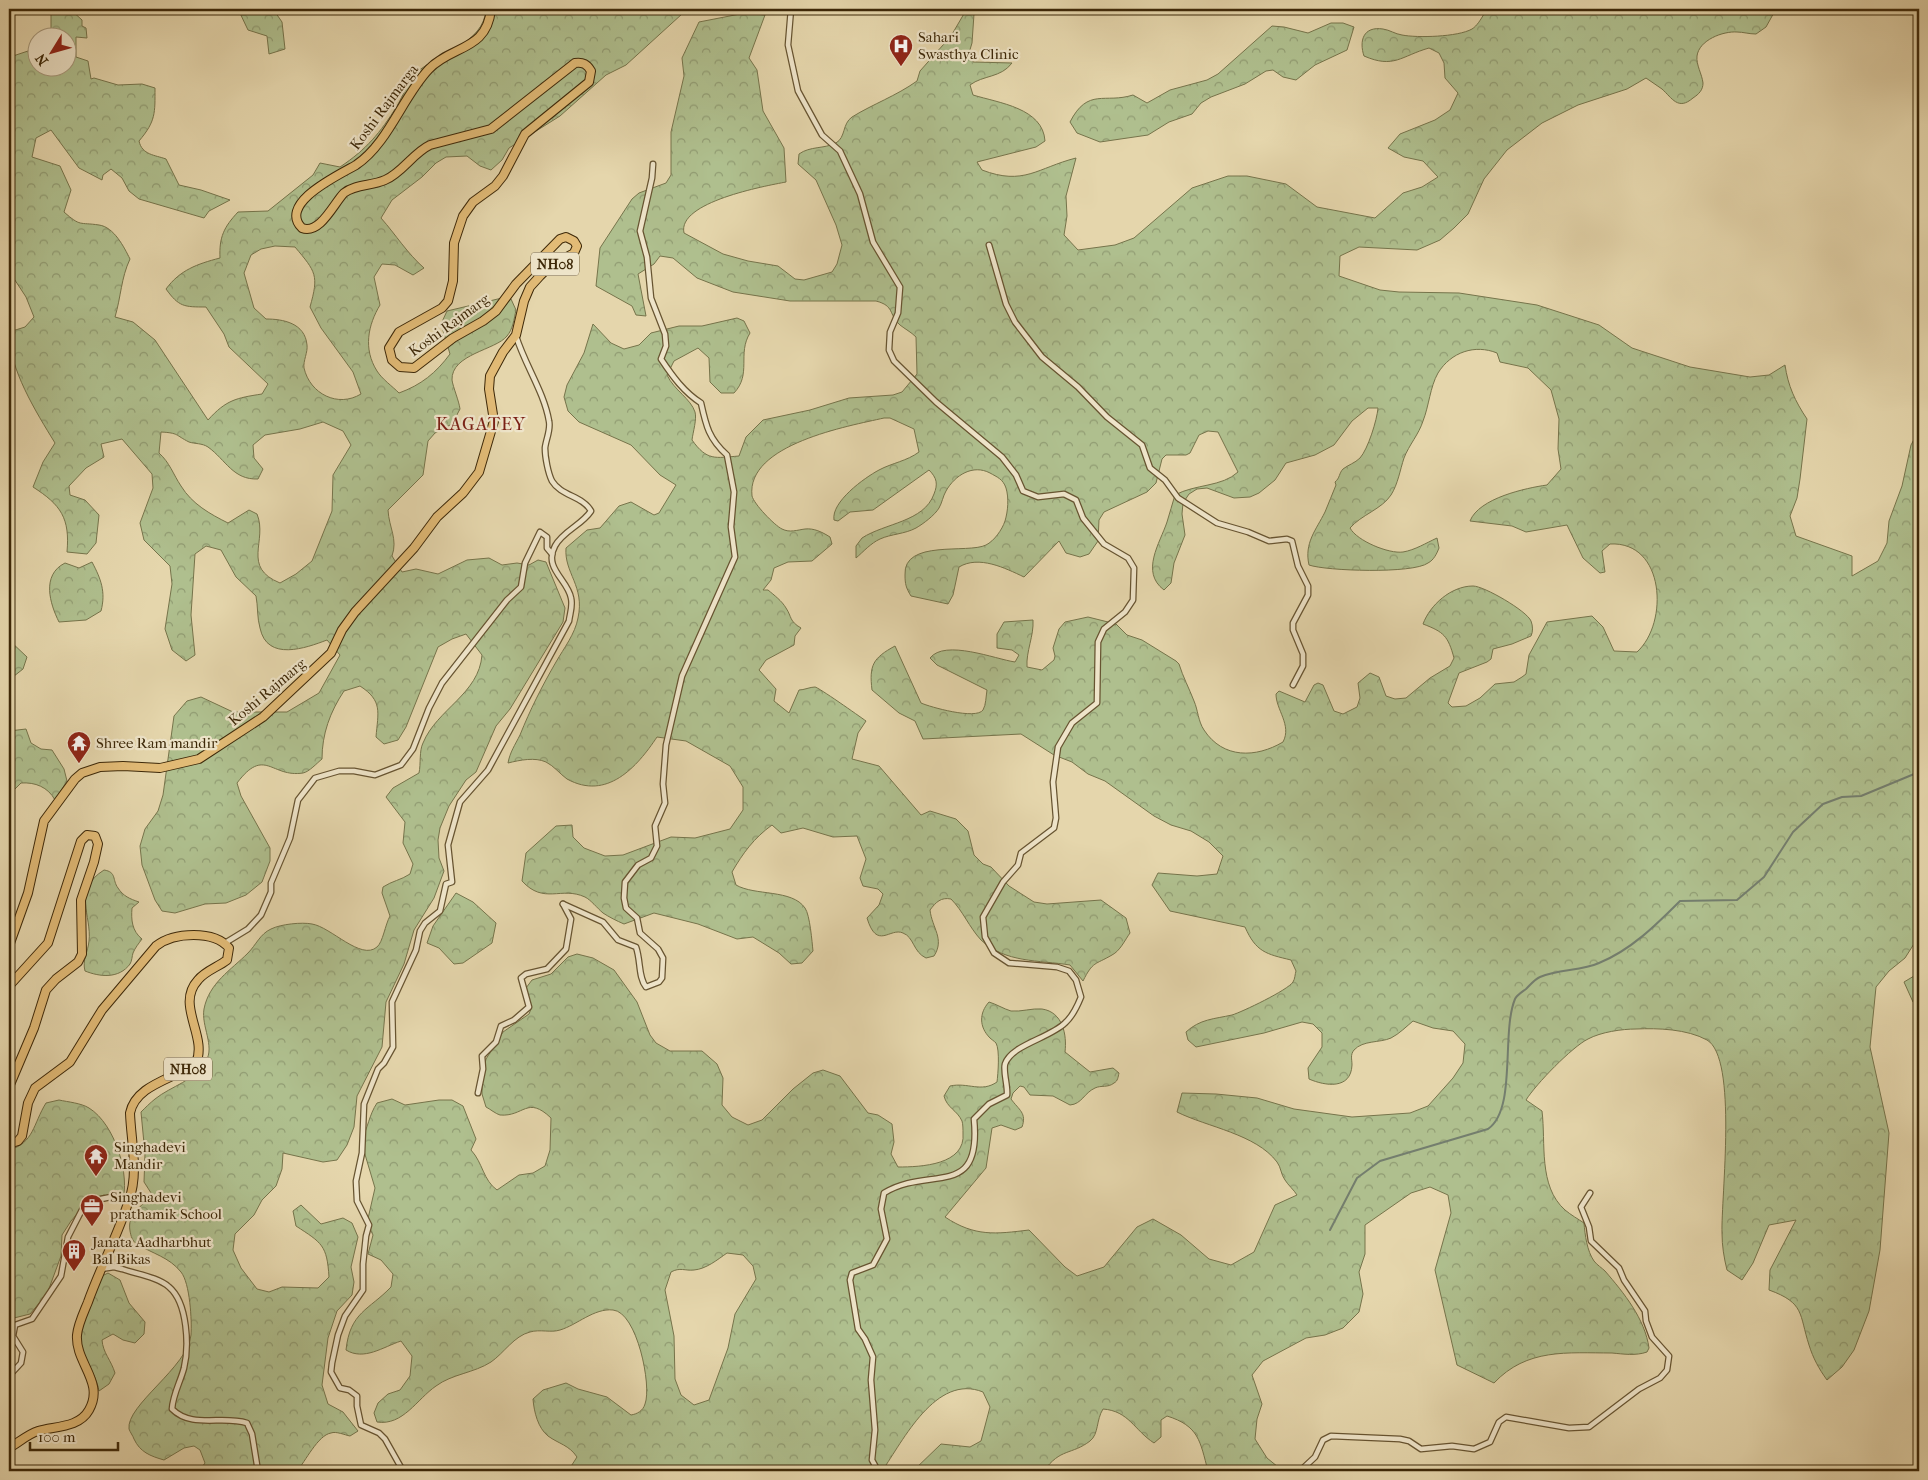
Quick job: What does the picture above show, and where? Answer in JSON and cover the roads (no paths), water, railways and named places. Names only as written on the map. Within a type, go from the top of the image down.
[{"type":"main road","name":"Koshi Rajmarga","points":[[321,222],[306,230],[298,224],[297,216],[305,200],[327,180],[356,165],[366,157],[431,67],[464,50],[483,33],[489,24],[491,9]]},
{"type":"main road","name":"Koshi Rajmarg","points":[[9,946],[28,893],[44,821],[75,779],[82,773],[100,767],[160,768],[199,759],[263,717],[331,653],[342,630],[355,612],[414,548],[437,517],[463,493],[479,472],[494,421],[489,389],[490,376],[503,352],[516,335],[524,301],[530,287],[549,267],[574,254],[577,246],[571,238],[560,239],[516,284],[496,311],[453,338],[420,364],[410,369],[400,367],[392,360],[389,348],[399,332],[442,308],[448,301],[453,281],[454,242],[463,216],[473,202],[496,186],[525,134],[589,82],[591,71],[588,65],[582,62],[575,63],[485,132],[430,145],[390,177],[349,190],[321,222]]},
{"type":"main road","points":[[9,986],[48,943],[81,841],[87,835],[95,836],[98,844],[82,900],[82,954],[78,962],[56,978],[46,990],[9,1087]]},
{"type":"main road","points":[[9,1144],[18,1141],[22,1136],[28,1103],[35,1088],[70,1062],[102,1010],[156,946],[167,938],[189,935],[225,943]]},
{"type":"main road","name":"NH08","points":[[9,1448],[36,1432],[78,1422],[89,1410],[94,1391],[92,1378],[78,1349],[77,1334],[100,1269],[128,1203],[133,1184],[130,1113],[132,1105],[143,1092],[196,1063],[199,1056],[199,1048],[190,1007],[190,993],[198,979],[227,960],[229,948],[225,943]]},
{"type":"street","points":[[792,9],[788,45],[798,91],[822,135],[840,152],[860,194],[873,242],[900,287],[898,313],[890,332],[889,350],[894,361],[936,402],[1002,457],[1016,475],[1023,491],[1038,497],[1064,494],[1076,500],[1083,518],[1104,544],[1128,558],[1134,568],[1133,600],[1126,612],[1104,629],[1098,642],[1097,703],[1072,723],[1058,747],[1053,782],[1056,818],[1054,828],[1021,853],[1018,865],[1003,882],[983,917],[985,937],[994,953],[1009,962],[1069,971],[1076,980],[1081,997],[1074,1013],[1064,1024],[1045,1038],[1020,1047],[1007,1060],[1004,1067],[1007,1095],[989,1104],[974,1119],[975,1153],[967,1166],[955,1174],[933,1180],[905,1182],[884,1193],[881,1209],[887,1239],[873,1264],[852,1273],[850,1280],[858,1329],[866,1339],[873,1357],[871,1380],[875,1430],[872,1460],[878,1471]]},
{"type":"street","points":[[478,1093],[483,1069],[482,1056],[496,1042],[501,1026],[514,1020],[529,1007],[521,978],[526,974],[548,969],[566,949],[571,919],[563,904],[602,922],[618,940],[636,947],[641,960],[640,974],[646,987],[659,982],[662,978],[662,958],[658,949],[640,933],[637,918],[626,908],[624,898],[625,882],[638,865],[651,858],[658,846],[655,826],[665,803],[663,784],[666,745],[682,676],[735,557],[731,527],[734,492],[727,455],[716,447],[707,428],[701,403],[690,396],[686,389],[677,384],[661,359],[666,346],[665,334],[651,298],[647,257],[640,231],[652,178],[653,164]]},
{"type":"street","points":[[988,245],[1006,304],[1015,322],[1042,356],[1078,387],[1107,417],[1142,445],[1150,468],[1165,480],[1178,498],[1217,523],[1248,532],[1268,541],[1287,539],[1292,541],[1298,566],[1308,586],[1308,595],[1293,623],[1293,630],[1303,654],[1303,666],[1293,685]]},
{"type":"street","points":[[516,335],[521,354],[546,407],[550,423],[545,447],[552,481],[559,489],[588,506],[591,511],[561,538],[552,554]]},
{"type":"street","points":[[225,943],[248,929],[261,915],[272,892],[271,883],[290,838],[298,800],[315,778],[339,771],[354,771],[375,775],[401,766],[413,749],[429,708],[442,683],[507,600],[521,587],[525,563],[540,532],[547,538],[547,548],[552,554],[554,569],[571,597],[572,606],[569,621],[488,770],[460,802],[448,845],[452,882],[446,884],[440,911],[425,923],[420,931],[416,950],[392,1002],[394,1047],[373,1078],[362,1114],[362,1153],[356,1181],[357,1201],[369,1226],[363,1264],[363,1290],[350,1307],[338,1335],[332,1372],[340,1388],[350,1390],[357,1396],[361,1425],[379,1432],[385,1439],[402,1471]]},
{"type":"street","points":[[1300,1471],[1315,1457],[1323,1440],[1330,1436],[1400,1439],[1422,1449],[1452,1446],[1474,1449],[1490,1442],[1499,1422],[1506,1417],[1569,1428],[1589,1427],[1639,1389],[1660,1378],[1667,1370],[1668,1356],[1652,1337],[1646,1321],[1645,1311],[1624,1280],[1619,1268],[1591,1241],[1589,1227],[1581,1207],[1590,1193]]},
{"type":"street","points":[[9,1376],[21,1363],[23,1352],[13,1336],[15,1325],[32,1319],[61,1276],[68,1237],[86,1202],[116,1196],[128,1203]]},
{"type":"street","points":[[100,1269],[114,1267],[122,1269],[169,1287],[178,1301],[184,1319],[186,1336],[185,1360],[173,1396],[172,1409],[180,1417],[194,1420],[237,1420],[247,1423],[252,1434],[258,1471]]},
{"type":"waterway","points":[[1330,1230],[1357,1178],[1380,1161],[1488,1129],[1497,1119],[1506,1088],[1509,1031],[1515,999],[1536,979],[1555,973],[1592,966],[1611,958],[1642,936],[1680,901],[1737,900],[1764,877],[1793,832],[1823,804],[1842,797],[1861,796],[1919,772]]},
{"type":"place","name":"Sahari Swasthya Clinic","points":[[901,67]]},
{"type":"place","name":"Shree Ram mandir","points":[[79,764]]},
{"type":"place","name":"Singhadevi Mandir","points":[[96,1177]]},
{"type":"place","name":"Singhadevi prathamik School","points":[[92,1227]]},
{"type":"place","name":"Janata Aadharbhut Bal Bikas","points":[[74,1272]]},
{"type":"district","name":"KAGATEY","points":[[481,424]]}]
